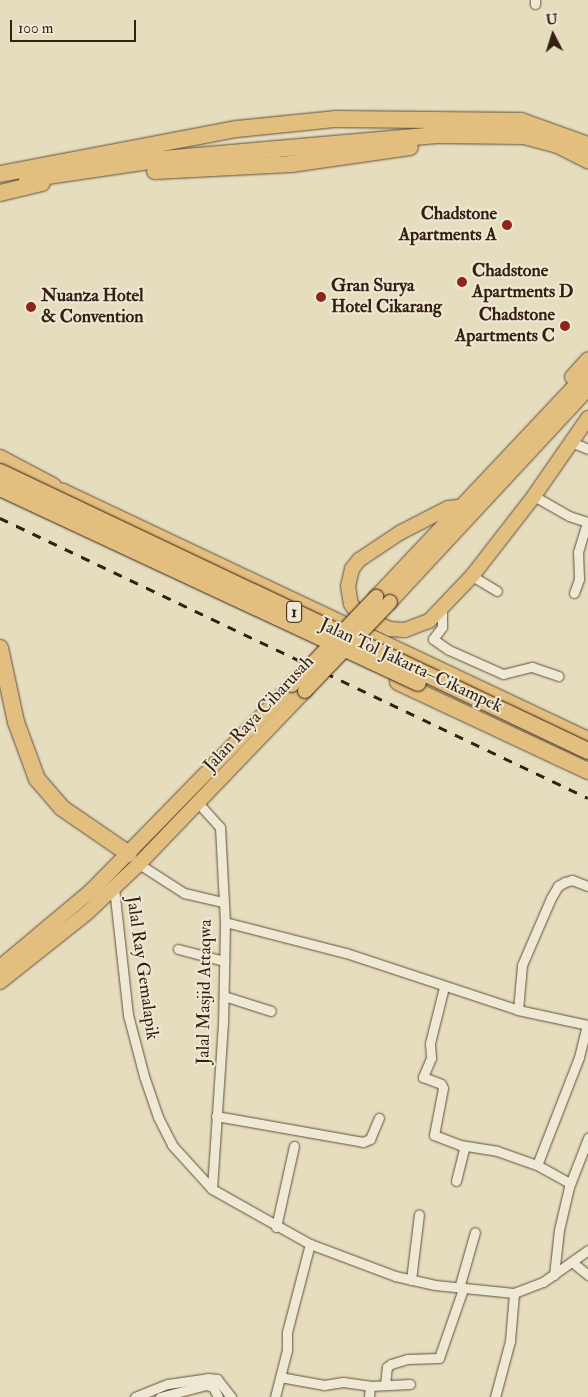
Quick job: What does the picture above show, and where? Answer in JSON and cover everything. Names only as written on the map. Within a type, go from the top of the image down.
[{"type":"highway","points":[[4,172],[237,129],[336,119],[521,121],[588,145]]},
{"type":"highway","points":[[0,184],[163,159],[458,135],[524,136],[558,145],[588,160]]},
{"type":"highway","points":[[0,193],[86,176],[327,160],[418,146],[458,135]]},
{"type":"highway","points":[[0,458],[63,492]]},
{"type":"highway","name":"Jalan Tol Jakarta–Cikampek","points":[[0,471],[32,484],[63,492],[588,740]]},
{"type":"highway","name":"1","points":[[0,471],[588,752]]},
{"type":"highway","name":"1","points":[[0,488],[588,763]]},
{"type":"highway","name":"Jalan Tol Jakarta–Cikampek","points":[[0,496],[588,771]]},
{"type":"highway","points":[[0,648],[16,722],[37,779],[62,808],[134,859]]},
{"type":"main road","name":"Jalan Raya Cibarusah","points":[[524,448],[588,359]]},
{"type":"main road","name":"Jalan Raya Cibarusah","points":[[0,982],[114,888],[134,859],[299,688],[390,602],[588,372]]},
{"type":"main road","name":"Jalan Raya Cibarusah","points":[[542,427],[588,379]]},
{"type":"main road","name":"Jalan Raya Cibarusah","points":[[0,967],[103,879],[134,859],[199,804],[376,597],[458,507],[588,390]]},
{"type":"main road","points":[[458,507],[448,508],[416,524],[370,552],[352,569],[349,579],[349,598],[354,609],[368,620],[390,629],[417,627],[442,610],[472,576],[534,496],[588,418]]},
{"type":"main road","points":[[103,879],[114,888]]},
{"type":"street","points":[[572,442],[588,449]]},
{"type":"street","points":[[534,496],[569,516],[588,522],[578,552],[579,579],[574,593]]},
{"type":"street","points":[[472,576],[497,591]]},
{"type":"street","points":[[442,610],[442,626],[433,639],[449,650],[503,674],[532,667],[558,676]]},
{"type":"street","name":"Jalal Masjid Attaqwa","points":[[199,804],[220,827],[222,902],[225,922],[224,996],[212,1189]]},
{"type":"street","points":[[134,859],[184,893],[222,902]]},
{"type":"street","points":[[518,1010],[522,965],[551,898],[558,886],[565,882],[572,880],[588,886]]},
{"type":"street","name":"Jalal Ray Gemalapik","points":[[114,888],[128,1015],[144,1076],[158,1117],[172,1145],[212,1189],[276,1228],[310,1244],[411,1280],[461,1289],[514,1293],[530,1289],[554,1275],[588,1250]]},
{"type":"street","points":[[225,922],[346,953],[518,1010],[588,1025],[579,1057],[537,1165]]},
{"type":"street","points":[[178,949],[224,961]]},
{"type":"street","points":[[444,987],[430,1043],[431,1058],[423,1076],[441,1084],[442,1088],[434,1134],[465,1146],[497,1151],[537,1165],[570,1183]]},
{"type":"street","points":[[224,996],[271,1010]]},
{"type":"street","points":[[216,1116],[363,1142],[370,1139],[379,1118]]},
{"type":"street","points":[[554,1275],[559,1230],[570,1183],[588,1138]]},
{"type":"street","points":[[276,1228],[294,1146]]},
{"type":"street","points":[[456,1181],[465,1146]]},
{"type":"street","points":[[411,1280],[419,1214]]},
{"type":"street","points":[[386,1385],[387,1367],[391,1364],[407,1359],[439,1358],[461,1289],[475,1232]]},
{"type":"street","points":[[275,1397],[287,1350],[287,1332],[310,1244]]},
{"type":"street","points":[[572,1262],[588,1275]]},
{"type":"street","points":[[495,1397],[510,1340],[514,1293]]},
{"type":"street","points":[[280,1377],[324,1385],[342,1382],[370,1386],[410,1384]]},
{"type":"street","points":[[135,1397],[168,1384],[208,1378],[222,1383],[231,1397]]},
{"type":"street","points":[[160,1397],[206,1385],[214,1387],[218,1397]]},
{"type":"street","points":[[370,1386],[370,1397]]},
{"type":"railway","points":[[0,518],[588,798]]},
{"type":"place","name":"Chadstone Apartments A","points":[[507,225]]},
{"type":"place","name":"Chadstone Apartments D","points":[[462,282]]},
{"type":"place","name":"Gran Surya Hotel Cikarang","points":[[321,297]]},
{"type":"place","name":"Nuanza Hotel & Convention","points":[[31,307]]},
{"type":"place","name":"Chadstone Apartments C","points":[[565,326]]}]
